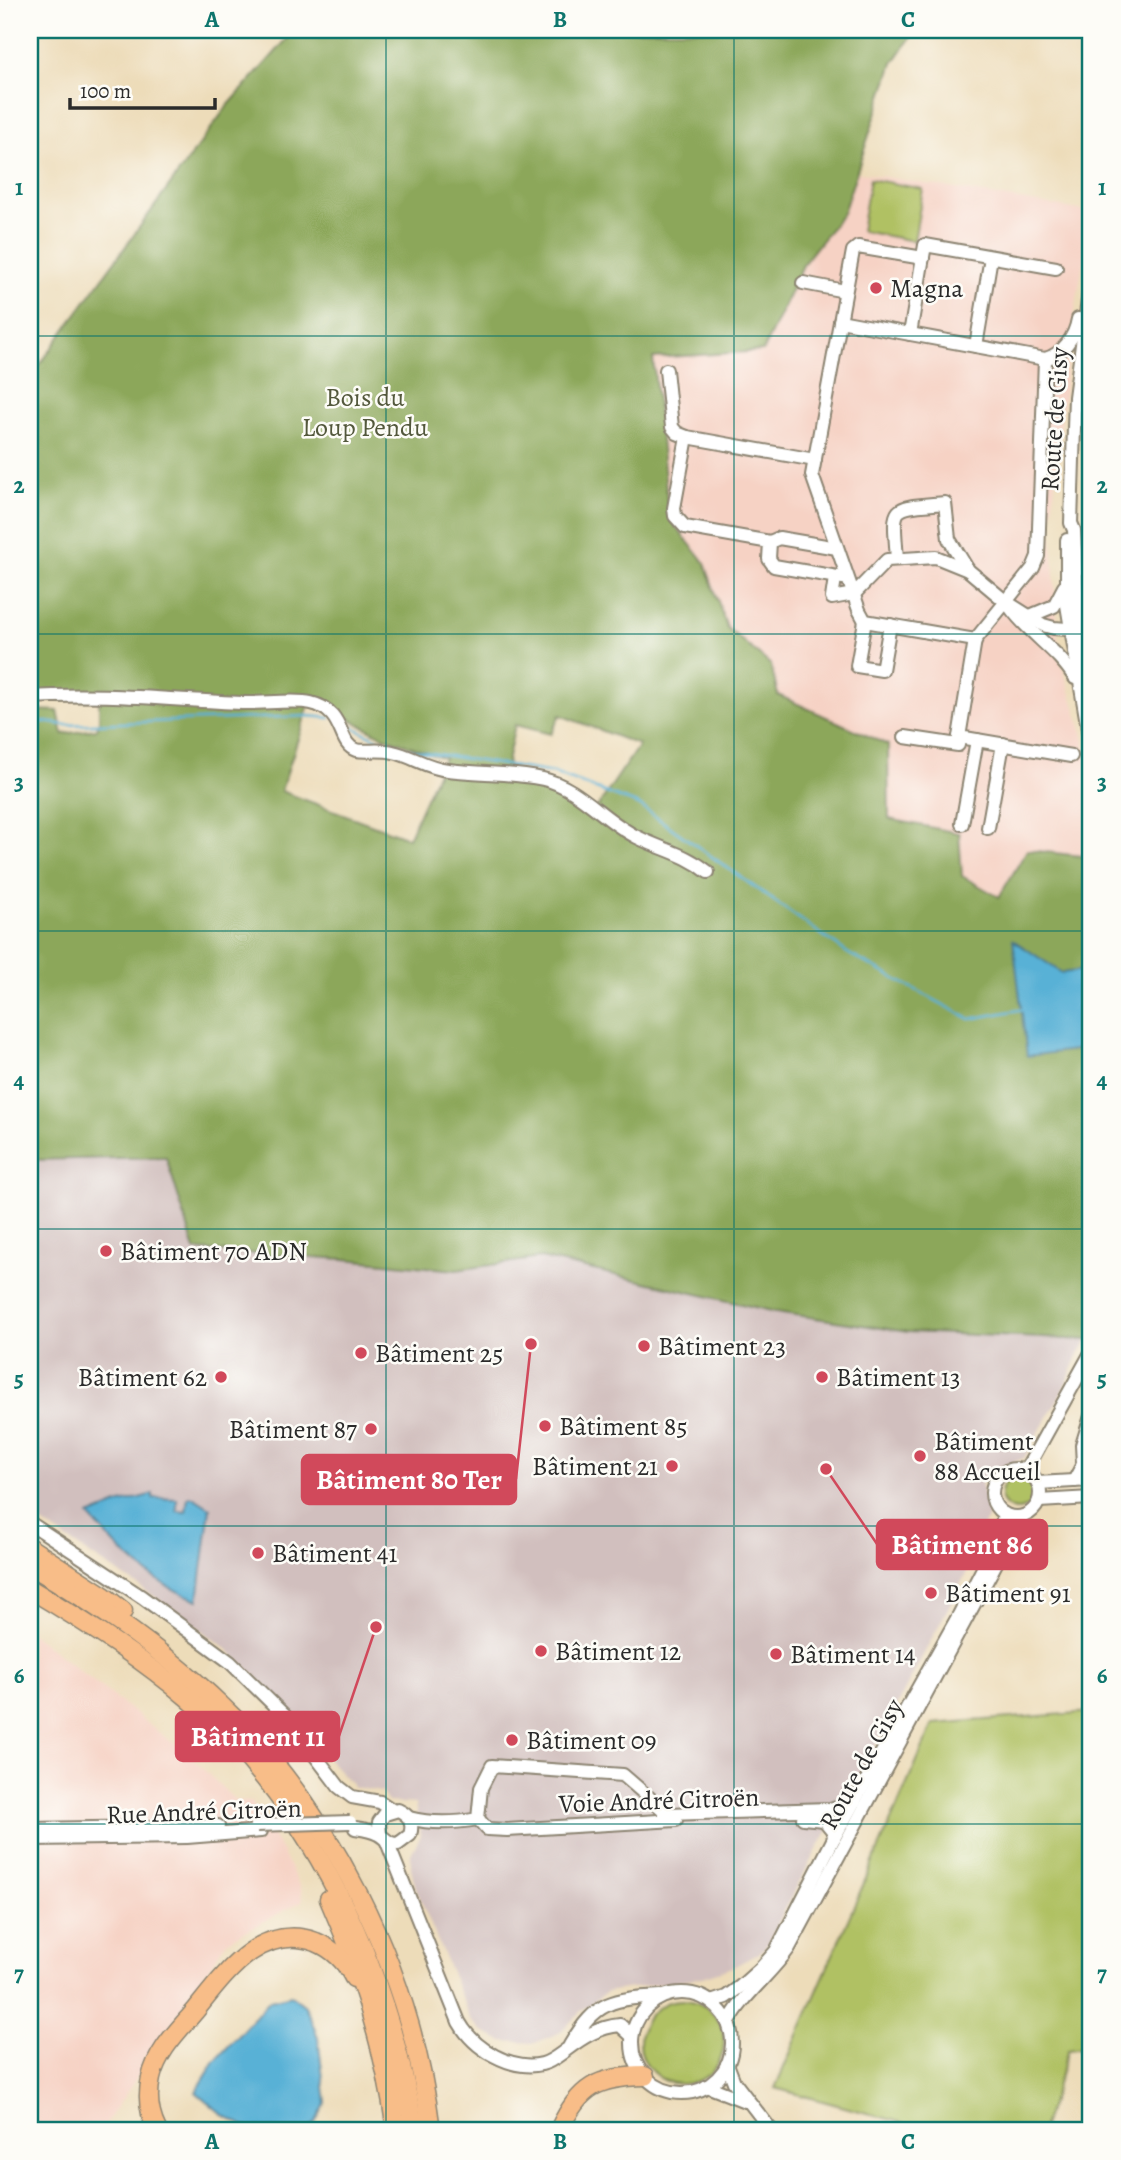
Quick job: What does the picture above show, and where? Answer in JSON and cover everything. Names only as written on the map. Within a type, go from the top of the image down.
[{"type":"highway","points":[[30,1548],[104,1596],[172,1651],[287,1781],[326,1838],[356,1891],[390,1969],[419,2064],[431,2130]]},
{"type":"highway","points":[[30,1565],[156,1647],[211,1696]]},
{"type":"highway","points":[[30,1589],[122,1648],[186,1697],[214,1723],[267,1783],[317,1856],[351,1918],[383,1999],[402,2066],[414,2130]]},
{"type":"highway","points":[[122,1648],[226,1748],[260,1787],[312,1862],[360,1973],[387,2078],[396,2130]]},
{"type":"highway","points":[[157,2130],[149,2101],[151,2077],[159,2058],[168,2043],[230,1968],[257,1947],[276,1939],[299,1938],[329,1948],[350,1971],[375,2029]]},
{"type":"highway","points":[[559,2130],[578,2099],[594,2085],[617,2077],[645,2076]]},
{"type":"street","points":[[910,334],[925,246],[1056,268]]},
{"type":"street","points":[[890,625],[882,670],[857,666],[865,621],[853,594],[841,578],[837,548],[812,475],[853,251],[858,247],[923,258]]},
{"type":"street","points":[[976,346],[991,257]]},
{"type":"street","points":[[840,321],[1045,359],[1061,350],[1076,329],[1091,268]]},
{"type":"street","name":"Route de Gisy","points":[[1074,632],[1074,530],[1071,523],[1075,397],[1091,277]]},
{"type":"street","points":[[803,283],[845,291]]},
{"type":"street","points":[[905,737],[958,745],[975,640],[1033,568],[1040,545],[1040,457],[1045,359]]},
{"type":"street","points":[[666,370],[672,427],[677,433],[815,460]]},
{"type":"street","points":[[687,437],[674,508],[676,516],[685,527],[770,542],[779,538],[837,548]]},
{"type":"street","points":[[897,559],[894,518],[898,511],[904,506],[945,503],[949,539],[968,570]]},
{"type":"street","name":"Route de Gisy","points":[[1071,523],[1067,530],[1066,580],[1085,685],[1091,747]]},
{"type":"street","points":[[936,557],[949,539]]},
{"type":"street","points":[[770,542],[769,559],[774,566],[841,578]]},
{"type":"street","points":[[841,578],[832,598],[853,594],[884,562],[936,557],[968,570],[1005,601],[1048,627],[1074,632]]},
{"type":"street","points":[[1030,616],[1054,606],[1066,580]]},
{"type":"street","points":[[1005,601],[1021,623],[1045,643],[1085,685]]},
{"type":"street","points":[[865,621],[975,640]]},
{"type":"street","points":[[1045,643],[1074,632]]},
{"type":"street","points":[[30,697],[120,695],[257,704],[310,702],[331,712],[345,742],[356,750],[397,752],[421,764],[446,770],[521,775],[556,783],[636,837],[692,859],[708,872]]},
{"type":"street","points":[[959,737],[1072,756]]},
{"type":"street","points":[[962,824],[978,740]]},
{"type":"street","points":[[988,828],[1003,744]]},
{"type":"street","points":[[1026,1470],[1091,1353]]},
{"type":"street","points":[[1074,1481],[1083,1464],[1082,1445],[1091,1416]]},
{"type":"street","points":[[1012,1469],[1026,1470],[1038,1483],[1039,1501],[1032,1511],[1021,1517],[1004,1514],[995,1506],[992,1499],[993,1484],[1004,1472],[1012,1469]]},
{"type":"street","points":[[1038,1483],[1091,1480]]},
{"type":"street","points":[[1039,1501],[1091,1498]]},
{"type":"street","name":"Route de Gisy","points":[[842,1827],[959,1615],[1000,1535],[1004,1514]]},
{"type":"street","name":"Route de Gisy","points":[[711,2002],[726,1997],[776,1951],[1021,1517]]},
{"type":"street","points":[[30,1523],[142,1597],[230,1662],[285,1716],[339,1787],[352,1797],[380,1802],[384,1825],[402,1876],[465,2034],[508,2062],[528,2065],[544,2064],[603,2027],[620,2025],[632,2036]]},
{"type":"street","points":[[478,1819],[481,1788],[492,1766],[623,1775],[667,1814],[824,1810],[855,1801]]},
{"type":"street","points":[[824,1810],[842,1827],[839,1840]]},
{"type":"street","name":"Rue André Citroën","points":[[30,1829],[384,1825],[405,1813],[409,1818],[427,1822],[478,1819]]},
{"type":"street","name":"Voie André Citroën","points":[[478,1819],[487,1829],[507,1830],[658,1820],[814,1817],[828,1825],[839,1840]]},
{"type":"street","points":[[402,1876],[406,1840],[412,1830],[409,1818]]},
{"type":"street","name":"Rue André Citroën","points":[[384,1825],[398,1844],[406,1840]]},
{"type":"street","name":"Rue André Citroën","points":[[30,1839],[187,1837],[259,1828]]},
{"type":"street","name":"Route de Gisy","points":[[728,2023],[736,2008],[774,1969],[789,1948],[839,1840]]},
{"type":"street","points":[[568,2048],[583,2022],[608,2004],[628,1998],[691,1993],[711,2002],[721,2011],[728,2023],[732,2044],[727,2064],[707,2086],[676,2092],[654,2084],[645,2076],[634,2057],[632,2036],[642,2012],[664,1996]]},
{"type":"street","points":[[727,2064],[747,2103],[771,2130]]},
{"type":"street","points":[[707,2086],[747,2103]]},
{"type":"shaded area","points":[[856,172],[1091,212],[1091,242],[1082,269],[1069,346],[1051,523],[1059,656],[1080,723],[1091,773],[1091,857],[1028,850],[999,897],[961,876],[959,833],[889,819],[888,745],[778,695],[771,665],[727,628],[705,563],[669,519],[652,358],[763,351],[804,263],[843,213]]},
{"type":"shaded area","points":[[166,1157],[195,1250],[345,1259],[456,1270],[541,1258],[908,1332],[1088,1340],[1024,1458],[1000,1467],[981,1483],[987,1510],[990,1512],[975,1545],[978,1551],[871,1754],[766,1946],[759,1953],[733,1967],[702,1977],[607,1992],[582,2010],[561,2032],[535,2043],[503,2041],[483,2032],[471,2020],[416,1889],[411,1854],[421,1835],[415,1804],[388,1802],[381,1792],[354,1787],[282,1702],[227,1649],[175,1610],[30,1515],[30,1160]]},
{"type":"shaded area","points":[[30,1632],[192,1758],[236,1801],[251,1801],[282,1851],[301,1889],[302,1901],[226,1942],[102,2130],[30,2128]]},
{"type":"green space","name":"Bois du Loup Pendu","points":[[295,30],[916,30],[893,63],[843,213],[804,263],[763,351],[653,358],[669,518],[705,563],[727,628],[771,665],[778,695],[888,745],[889,819],[959,833],[962,876],[999,897],[1027,850],[1091,857],[1091,1335],[1088,1340],[908,1332],[776,1312],[541,1258],[456,1270],[345,1259],[195,1250],[166,1157],[30,1160],[30,710],[30,378],[226,108]],"holes":[[[31,699],[99,700],[99,722],[96,729],[63,734],[58,711],[30,710]],[[311,699],[384,737],[444,758],[408,838],[281,791]],[[560,715],[639,745],[594,812],[556,789],[515,780],[507,762],[515,725],[551,734]]]},
{"type":"green space","points":[[870,179],[923,189],[914,241],[861,231]]},
{"type":"green space","points":[[1017,1478],[1028,1483],[1033,1494],[1028,1505],[1017,1510],[1006,1505],[1001,1494],[1006,1483]]},
{"type":"green space","points":[[1091,1712],[1091,2047],[1068,2050],[1042,2130],[929,2130],[775,2088],[933,1724]]},
{"type":"green space","points":[[682,2000],[705,2007],[717,2019],[724,2042],[717,2065],[705,2077],[682,2084],[659,2077],[647,2065],[640,2042],[647,2019],[659,2007]]},
{"type":"water","points":[[1013,940],[1062,973],[1091,969],[1091,1048],[1027,1056]]},
{"type":"water","points":[[153,1494],[153,1498],[177,1499],[177,1511],[186,1512],[188,1497],[193,1497],[210,1508],[198,1600],[164,1584],[138,1566],[89,1516]]},
{"type":"water","points":[[291,1995],[305,2006],[318,2037],[326,2103],[308,2130],[252,2130],[223,2115],[196,2092],[215,2061],[270,2000]]},
{"type":"waterway","points":[[30,720],[66,725],[309,716],[330,718]]},
{"type":"waterway","points":[[343,722],[393,747]]},
{"type":"waterway","points":[[400,748],[553,773],[639,805],[849,954],[970,1019],[1024,1009]]},
{"type":"place","name":"Magna","points":[[876,288]]},
{"type":"place","name":"Bâtiment 70 ADN","points":[[106,1251]]},
{"type":"place","name":"Bâtiment 80 Ter","points":[[531,1344]]},
{"type":"place","name":"Bâtiment 23","points":[[644,1346]]},
{"type":"place","name":"Bâtiment 25","points":[[361,1353]]},
{"type":"place","name":"Bâtiment 62","points":[[221,1377]]},
{"type":"place","name":"Bâtiment 13","points":[[822,1377]]},
{"type":"place","name":"Bâtiment 85","points":[[545,1426]]},
{"type":"place","name":"Bâtiment 87","points":[[371,1429]]},
{"type":"place","name":"Bâtiment 88 Accueil","points":[[920,1456]]},
{"type":"place","name":"Bâtiment 21","points":[[672,1466]]},
{"type":"place","name":"Bâtiment 86","points":[[826,1469]]},
{"type":"place","name":"Bâtiment 41","points":[[258,1553]]},
{"type":"place","name":"Bâtiment 91","points":[[931,1593]]},
{"type":"place","name":"Bâtiment 11","points":[[376,1627]]},
{"type":"place","name":"Bâtiment 12","points":[[541,1651]]},
{"type":"place","name":"Bâtiment 14","points":[[776,1654]]},
{"type":"place","name":"Bâtiment 09","points":[[512,1740]]}]
